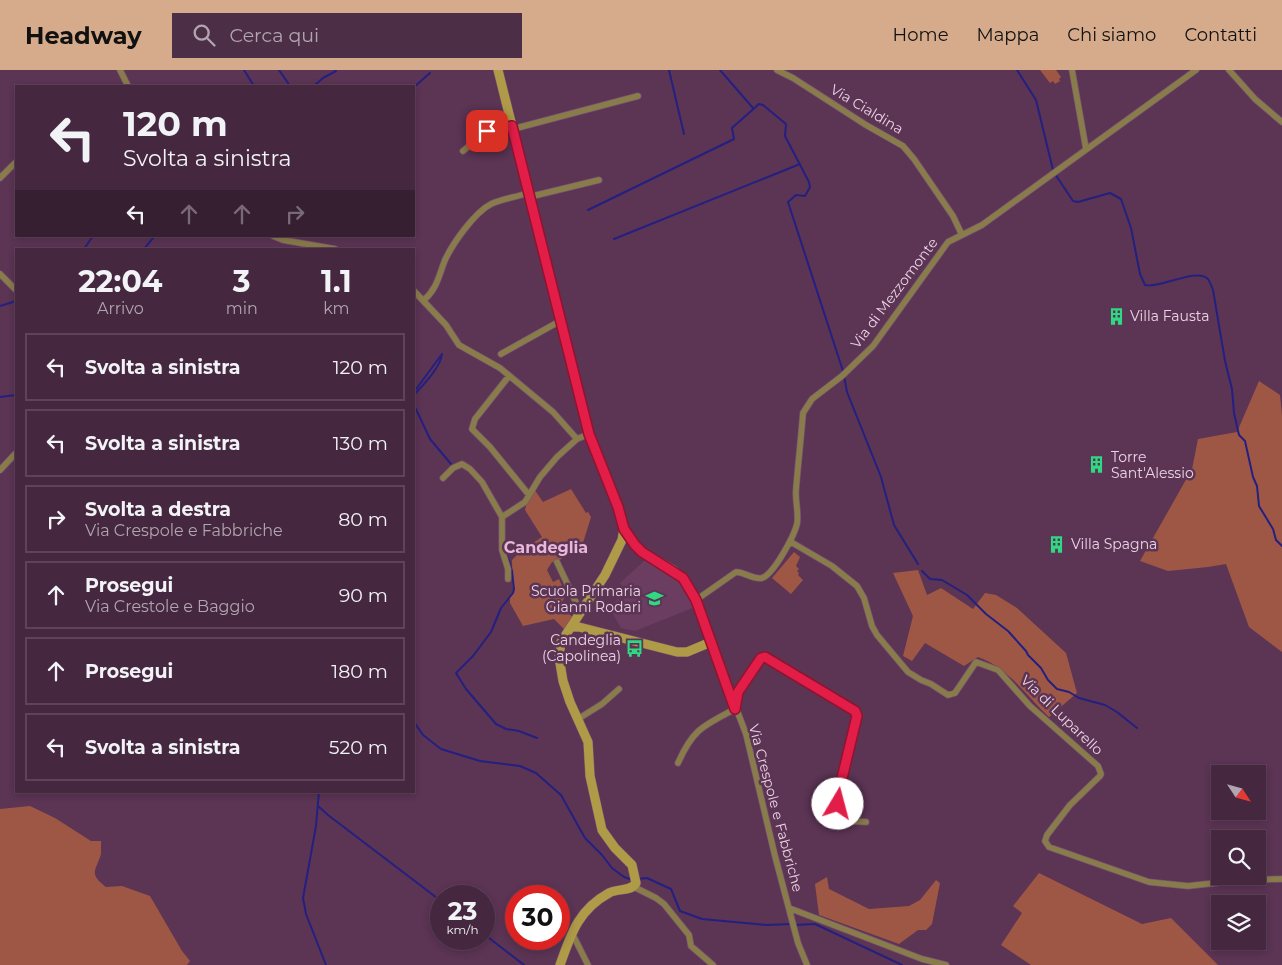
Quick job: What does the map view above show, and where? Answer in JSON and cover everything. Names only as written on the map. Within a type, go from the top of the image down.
[{"type":"main road","points":[[498,70],[589,434],[618,507],[624,529],[642,552],[683,578],[696,600],[711,642],[687,652],[678,652],[577,621]]},
{"type":"main road","points":[[560,965],[580,918],[594,904],[612,892],[635,881],[630,862],[615,848],[602,830],[590,776],[588,742],[562,681],[559,658],[561,642],[577,621],[616,552],[624,529]]},
{"type":"street","points":[[120,70],[128,85]]},
{"type":"street","name":"Via Cialdina","points":[[777,70],[903,146],[953,216],[962,236]]},
{"type":"street","points":[[1072,70],[1086,149]]},
{"type":"street","name":"Via di Mezzomonte","points":[[696,600],[736,572],[742,572],[756,578],[764,576],[791,542],[797,522],[796,491],[805,408],[812,399],[842,376],[873,346],[948,242],[982,225],[1196,70]]},
{"type":"street","points":[[1229,70],[1255,99],[1282,122]]},
{"type":"street","points":[[463,150],[487,131],[512,127],[638,96]]},
{"type":"street","points":[[0,178],[15,163]]},
{"type":"street","points":[[424,300],[435,288],[450,251],[477,215],[486,207],[495,202],[599,180]]},
{"type":"street","points":[[276,237],[329,248]]},
{"type":"street","points":[[0,274],[15,289]]},
{"type":"street","points":[[415,292],[446,325],[459,345],[493,364],[509,376],[553,412],[577,439]]},
{"type":"street","points":[[502,354],[560,321]]},
{"type":"street","points":[[509,376],[475,419],[472,429],[490,447],[529,495]]},
{"type":"street","points":[[502,517],[521,506],[547,468],[577,439],[589,434]]},
{"type":"street","points":[[0,470],[15,454]]},
{"type":"street","points":[[443,478],[460,464],[467,466],[482,482],[502,517],[502,550],[508,569],[508,580]]},
{"type":"street","name":"Via di Luparello","points":[[791,542],[832,566],[857,586],[864,598],[872,626],[877,635],[913,676],[931,684],[948,695],[955,693],[976,662],[998,670],[1030,706],[1098,766],[1100,776],[1070,805],[1047,836],[1045,841],[1049,847],[1149,882],[1188,886],[1244,880],[1282,879]]},
{"type":"street","points":[[557,562],[577,621]]},
{"type":"street","name":"Via Crespole e Fabbriche","points":[[711,642],[746,734],[789,908],[922,959],[946,965]]},
{"type":"street","points":[[678,763],[686,745],[696,732],[735,709],[741,686],[761,658],[765,657],[855,711],[857,716],[837,799],[849,821],[866,822]]},
{"type":"street","points":[[578,719],[602,704],[618,689]]},
{"type":"street","points":[[635,881],[664,904],[689,935],[691,946],[713,965]]},
{"type":"street","points":[[789,908],[807,965]]},
{"type":"street","points":[[572,933],[588,965]]},
{"type":"shaded area","points":[[1040,70],[1056,70],[1061,77],[1060,81],[1055,84],[1053,81],[1050,83]]},
{"type":"shaded area","points":[[1259,381],[1280,395],[1282,415],[1282,652],[1249,627],[1226,564],[1168,571],[1140,561],[1192,469],[1198,439],[1237,432]]},
{"type":"shaded area","points":[[534,489],[543,502],[571,489],[586,513],[588,512],[591,517],[583,543],[557,562],[552,562],[547,570],[553,582],[559,579],[566,595],[559,607],[573,617],[564,629],[554,619],[523,626],[510,603],[513,591],[512,560],[521,551],[542,537],[525,510],[528,498]]},
{"type":"shaded area","points":[[794,552],[800,557],[796,566],[799,569],[797,571],[798,575],[803,580],[791,594],[772,578]]},
{"type":"shaded area","name":"Scuola Primaria Gianni Rodari","points":[[646,559],[673,573],[681,581],[695,607],[635,631],[621,628],[609,607],[626,592],[620,583]]},
{"type":"shaded area","points":[[918,570],[927,595],[941,588],[973,609],[985,593],[996,595],[1017,608],[1066,653],[1077,693],[1049,717],[1008,675],[978,657],[964,666],[925,643],[912,661],[903,656],[913,616],[893,573]]},
{"type":"shaded area","points":[[30,806],[55,818],[91,841],[101,841],[101,854],[95,872],[97,878],[106,887],[122,886],[150,896],[182,951],[190,961],[187,965],[0,965],[0,809]]},
{"type":"shaded area","points":[[1039,873],[1142,924],[1171,918],[1218,965],[1031,965],[1001,945],[1022,913],[1013,906]]},
{"type":"shaded area","points":[[827,877],[829,889],[869,909],[909,906],[920,900],[936,880],[940,883],[932,924],[926,930],[918,930],[899,944],[819,915],[815,884]]},
{"type":"waterway","points":[[244,70],[253,85]]},
{"type":"waterway","points":[[279,70],[289,85]]},
{"type":"waterway","points":[[315,85],[335,70]]},
{"type":"waterway","points":[[669,70],[684,134]]},
{"type":"waterway","points":[[720,70],[753,108]]},
{"type":"waterway","points":[[1017,70],[1036,100],[1053,170]]},
{"type":"waterway","points":[[415,86],[430,73]]},
{"type":"waterway","points":[[588,210],[734,139],[732,128],[759,104],[763,105],[786,124],[785,136],[809,182],[810,187],[805,196],[796,195],[788,202],[843,371]]},
{"type":"waterway","points":[[614,239],[800,164]]},
{"type":"waterway","points":[[1055,174],[1073,201],[1078,202],[1110,193],[1121,199],[1131,228],[1140,274],[1145,285],[1159,284],[1195,275],[1203,276],[1209,280],[1213,290],[1239,435],[1245,441],[1253,477],[1257,486],[1259,506],[1273,529],[1276,540],[1282,546]]},
{"type":"waterway","points":[[85,248],[92,237]]},
{"type":"waterway","points":[[145,248],[153,238]]},
{"type":"waterway","points":[[0,306],[15,301]]},
{"type":"waterway","points":[[415,391],[442,354]]},
{"type":"waterway","points":[[415,394],[435,370],[442,354]]},
{"type":"waterway","points":[[844,376],[847,392],[881,477],[894,525],[918,564]]},
{"type":"waterway","points":[[0,397],[15,395]]},
{"type":"waterway","points":[[415,407],[430,439],[451,464]]},
{"type":"waterway","points":[[507,555],[512,571],[513,593],[501,608],[491,632],[473,656],[456,673],[466,689],[496,724],[506,729],[519,731],[537,738]]},
{"type":"waterway","points":[[922,571],[930,579],[942,580],[967,595],[986,614],[1008,631],[1057,689],[1069,692],[1079,698],[1105,705],[1137,728]]},
{"type":"waterway","points":[[415,723],[423,735],[441,749],[480,761],[520,766],[536,773],[561,795],[585,838],[612,868],[624,877],[633,880]]},
{"type":"waterway","points":[[319,793],[316,826],[303,898],[306,914],[326,965]]},
{"type":"waterway","points":[[318,806],[430,893]]},
{"type":"waterway","points":[[637,879],[647,878],[671,889],[680,911],[702,919],[766,925],[791,924]]},
{"type":"waterway","points":[[795,925],[815,924],[902,965]]},
{"type":"waterway","points":[[495,943],[524,965]]},
{"type":"place","name":"Villa Fausta","points":[[1116,316]]},
{"type":"place","name":"Torre Sant'Alessio","points":[[1097,465]]},
{"type":"place","name":"Villa Spagna","points":[[1057,544]]},
{"type":"place","name":"Scuola Primaria Gianni Rodari","points":[[655,599]]},
{"type":"place","name":"Candeglia (Capolinea)","points":[[635,648]]},
{"type":"district","name":"Candeglia","points":[[546,547]]},
{"type":"route","points":[[487,131],[512,126],[589,434],[618,507],[624,529],[642,552],[673,570],[687,583],[696,600],[735,709],[741,686],[761,658],[765,657],[855,711],[857,716],[837,799],[838,804]]}]
